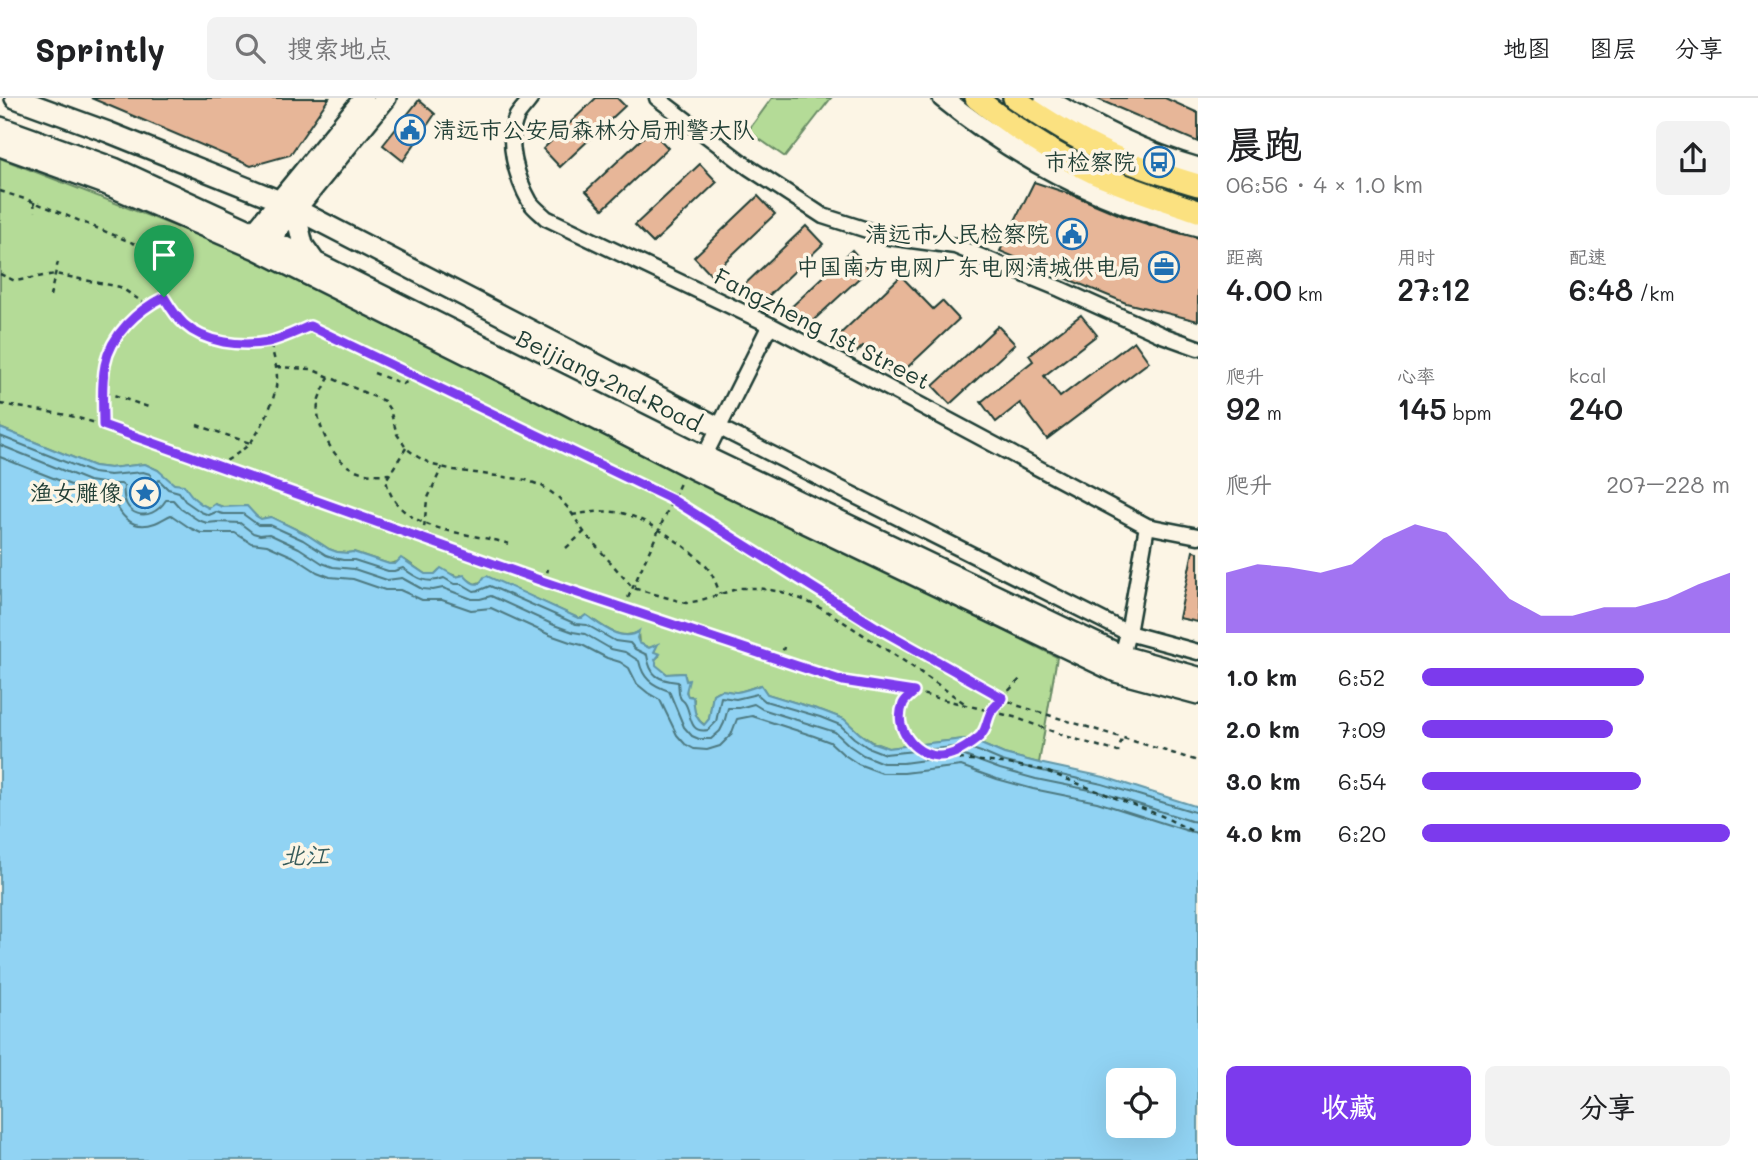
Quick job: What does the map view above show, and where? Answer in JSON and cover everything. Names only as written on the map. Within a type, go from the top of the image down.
[{"type":"main road","name":"Beijiang 2nd Road","points":[[15,98],[108,132],[287,206],[718,428]]},
{"type":"main road","points":[[260,240],[364,98]]},
{"type":"main road","points":[[223,219],[287,206],[386,98]]},
{"type":"main road","points":[[943,98],[1004,144],[1041,166],[1083,187],[1129,205],[1198,226]]},
{"type":"main road","points":[[976,98],[1039,142],[1093,173],[1198,211]]},
{"type":"main road","points":[[1014,98],[1074,136],[1110,154],[1198,185]]},
{"type":"main road","points":[[1045,98],[1082,120],[1130,143],[1172,161],[1198,168]]},
{"type":"main road","name":"Beijiang 2nd Road","points":[[0,127],[114,168],[223,219],[508,374],[701,463],[1119,664],[1198,694]]},
{"type":"main road","name":"Beijiang 2nd Road","points":[[0,146],[260,240],[316,263],[701,463]]},
{"type":"main road","points":[[287,206],[303,245],[316,263]]},
{"type":"main road","name":"Beijiang 2nd Road","points":[[1119,664],[1198,677]]},
{"type":"street","name":"Fangzheng 1st Street","points":[[531,98],[517,117],[511,139],[514,160],[531,204],[546,218],[770,325],[1147,526],[1198,536]]},
{"type":"street","points":[[657,98],[748,167],[823,216],[889,237],[955,246],[1198,348]]},
{"type":"street","points":[[701,463],[770,325]]},
{"type":"street","name":"Beijiang 2nd Road","points":[[718,428],[1128,633],[1198,652]]},
{"type":"street","points":[[1119,664],[1128,633],[1147,526]]},
{"type":"path","points":[[0,191],[34,202],[145,248],[151,268],[173,312],[201,335],[221,342],[247,344],[270,342],[310,326],[673,500],[876,627],[1016,705],[1198,761]]},
{"type":"path","points":[[34,202],[35,212]]},
{"type":"path","points":[[50,296],[58,262]]},
{"type":"path","points":[[0,274],[15,281],[55,274],[120,287],[147,305]]},
{"type":"path","points":[[103,425],[105,365],[111,346],[127,324],[147,305],[164,297]]},
{"type":"path","points":[[218,466],[250,443],[260,429],[270,406],[277,383],[270,342]]},
{"type":"path","points":[[311,369],[315,365]]},
{"type":"path","points":[[276,368],[311,369],[384,401],[390,410],[397,434],[406,448],[418,457],[454,470],[542,486],[558,497],[633,589],[686,603],[740,588],[782,592],[828,612],[970,707]]},
{"type":"path","points":[[374,373],[403,384],[413,375]]},
{"type":"path","points":[[330,377],[318,401],[321,429],[328,443],[340,460],[352,468],[389,474]]},
{"type":"path","points":[[104,391],[151,408]]},
{"type":"path","points":[[0,404],[67,415],[103,425],[545,582],[843,681],[914,692],[1014,717],[1062,736],[1118,752],[1123,738]]},
{"type":"path","points":[[197,425],[250,443]]},
{"type":"path","points":[[406,448],[386,480],[393,500],[410,515],[425,523],[461,535],[513,545]]},
{"type":"path","points":[[423,538],[427,500],[442,467]]},
{"type":"path","points":[[624,608],[680,483]]},
{"type":"path","points":[[572,514],[624,514],[642,520],[694,555],[708,568],[720,594]]},
{"type":"path","points":[[566,548],[584,532]]},
{"type":"path","points":[[545,582],[548,569]]},
{"type":"path","points":[[780,660],[784,647]]},
{"type":"path","points":[[939,757],[951,754],[979,738],[988,724],[991,712],[1020,679]]},
{"type":"path","points":[[914,692],[904,702],[900,716],[901,726],[906,737],[916,747],[931,755],[1043,770],[1162,816],[1198,834]]},
{"type":"green space","points":[[772,98],[831,98],[785,157],[748,131]]},
{"type":"green space","points":[[0,158],[287,270],[1057,657],[1039,763],[964,739],[888,748],[872,742],[844,719],[767,694],[761,685],[713,694],[709,719],[705,725],[695,714],[694,699],[687,696],[688,681],[685,676],[682,673],[667,674],[655,665],[654,660],[659,656],[654,652],[657,645],[649,648],[639,643],[638,632],[631,635],[618,634],[586,615],[578,618],[496,581],[475,584],[461,575],[459,577],[439,570],[435,574],[425,574],[405,560],[389,564],[354,552],[337,552],[271,517],[261,519],[246,506],[223,507],[215,504],[210,508],[199,503],[186,488],[171,483],[158,470],[145,464],[110,468],[94,466],[0,428]]},
{"type":"water","name":"北江","points":[[0,428],[94,466],[110,468],[145,464],[158,470],[174,484],[184,485],[195,499],[209,508],[215,504],[223,507],[247,506],[261,519],[271,517],[337,552],[353,552],[389,564],[395,564],[401,558],[425,574],[435,574],[441,568],[456,577],[464,575],[475,584],[487,576],[578,618],[586,615],[619,634],[639,631],[639,643],[649,648],[658,644],[654,652],[660,654],[655,660],[656,665],[667,674],[684,673],[686,681],[689,680],[686,692],[693,697],[696,716],[704,725],[709,719],[713,694],[761,685],[767,694],[844,719],[871,742],[888,748],[964,739],[1004,754],[1104,777],[1198,807],[1198,1160],[0,1160]]},
{"type":"building","points":[[91,98],[329,98],[290,155],[251,166]]},
{"type":"building","points":[[596,98],[617,98],[625,106],[560,167],[543,149]]},
{"type":"building","points":[[1095,98],[1165,98],[1198,113],[1198,142]]},
{"type":"building","name":"清远市公安局森林分局刑警大队","points":[[419,100],[435,114],[403,161],[383,145]]},
{"type":"building","points":[[651,130],[668,148],[603,209],[586,191]]},
{"type":"building","points":[[700,164],[717,182],[653,243],[635,225]]},
{"type":"building","name":"清远市人民检察院","points":[[1034,182],[1125,217],[1198,238],[1198,321],[1126,303],[1000,251]]},
{"type":"building","points":[[758,196],[775,214],[711,275],[694,257]]},
{"type":"building","points":[[806,226],[823,244],[759,305],[742,287]]},
{"type":"building","points":[[852,250],[869,269],[804,329],[787,311]]},
{"type":"building","points":[[901,276],[933,309],[942,301],[959,319],[895,379],[863,346],[854,355],[837,337]]},
{"type":"building","points":[[1081,315],[1097,335],[1044,376],[1060,397],[1134,341],[1149,362],[1047,439],[1020,403],[996,422],[981,402],[1033,361],[1029,355]]},
{"type":"building","points":[[998,326],[1015,344],[950,404],[933,386]]},
{"type":"building","points":[[1193,551],[1198,552],[1198,622],[1179,618]]},
{"type":"place","name":"清远市公安局森林分局刑警大队","points":[[410,130]]},
{"type":"place","name":"市检察院","points":[[1159,162]]},
{"type":"place","name":"清远市人民检察院","points":[[1072,234]]},
{"type":"place","name":"中国南方电网广东电网清城供电局","points":[[1164,267]]},
{"type":"place","name":"渔女雕像","points":[[145,493]]},
{"type":"route","points":[[164,297],[173,312],[186,325],[201,335],[221,342],[270,342],[310,326],[413,375],[673,500],[876,627],[1003,698],[991,712],[988,724],[979,738],[951,754],[939,757],[931,755],[916,747],[906,737],[901,726],[900,716],[904,702],[914,692],[843,681],[545,582],[103,425],[105,365],[111,346],[127,324],[147,305],[164,297]]}]
